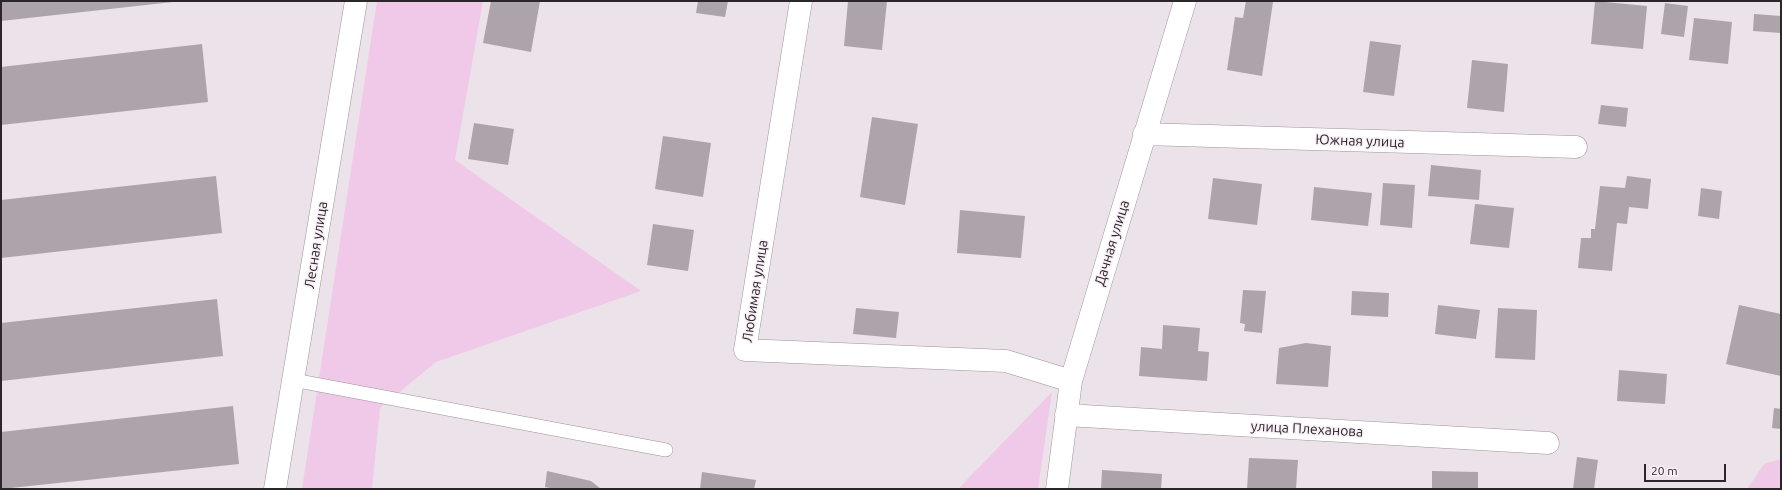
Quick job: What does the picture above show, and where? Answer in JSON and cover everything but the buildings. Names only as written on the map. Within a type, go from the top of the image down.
[{"type":"street","name":"Лесная улица","points":[[275,489],[356,1]]},
{"type":"street","name":"Любимая улица","points":[[801,1],[745,350],[1006,361],[1071,381]]},
{"type":"street","name":"Дачная улица","points":[[1057,489],[1071,381],[1185,1]]},
{"type":"street","name":"Южная улица","points":[[1144,134],[1576,147]]},
{"type":"street","name":"улица Плеханова","points":[[1066,415],[1548,442]]},
{"type":"lane","points":[[293,380],[666,450]]},
{"type":"shaded area","points":[[377,1],[483,1],[455,160],[641,291],[436,362],[380,408],[372,489],[302,489]]},
{"type":"shaded area","points":[[1052,392],[1038,489],[958,489]]},
{"type":"shaded area","points":[[1781,459],[1781,489],[1747,489],[1764,464]]}]
